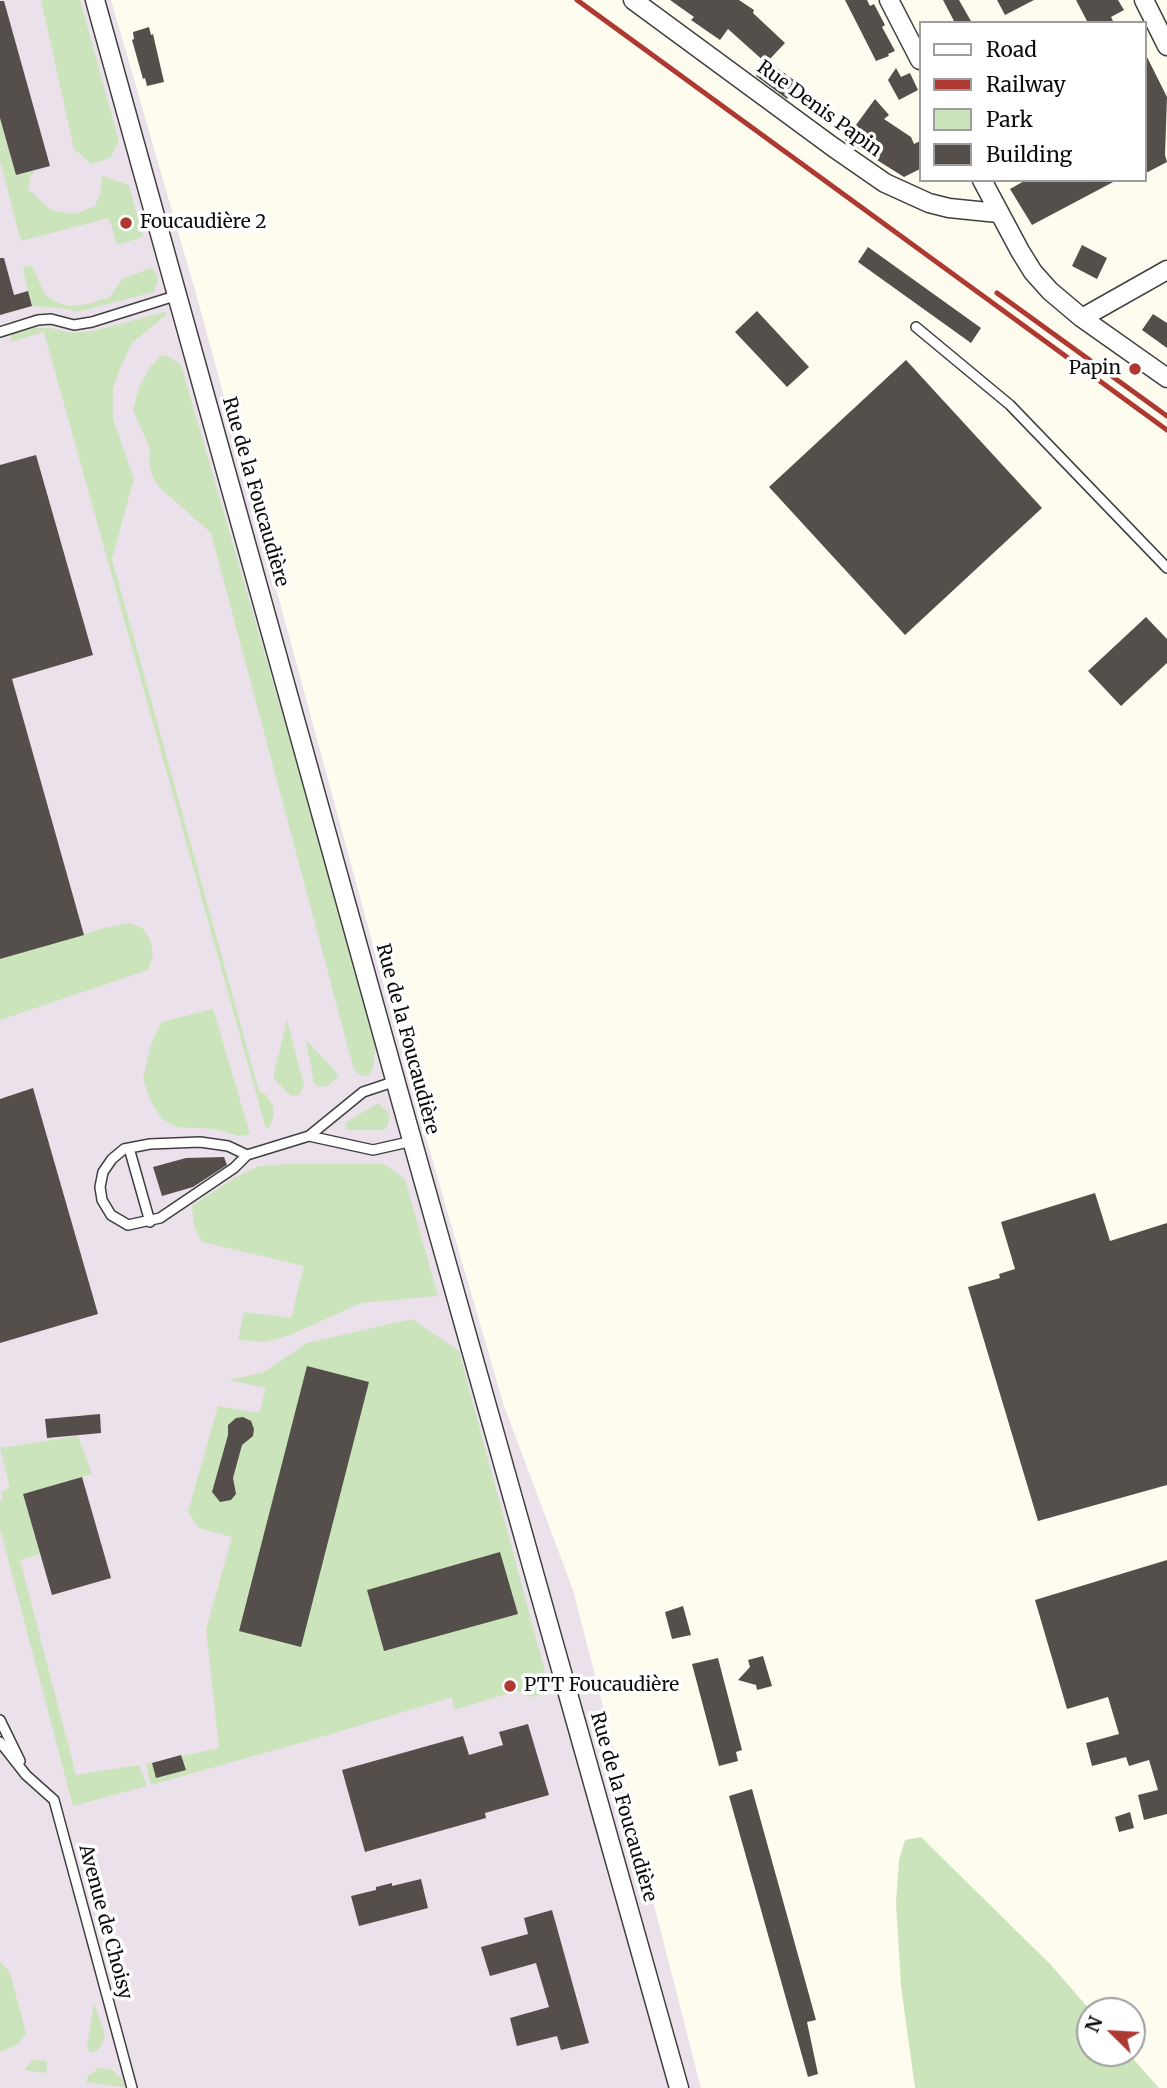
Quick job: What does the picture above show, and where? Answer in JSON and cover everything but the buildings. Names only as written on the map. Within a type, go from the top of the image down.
[{"type":"street","name":"Rue de la Foucaudière","points":[[95,0],[680,2088]]},
{"type":"street","name":"Rue Denis Papin","points":[[633,0],[886,183],[939,205],[998,213]]},
{"type":"street","points":[[889,0],[918,57]]},
{"type":"street","points":[[1144,0],[1167,46]]},
{"type":"street","points":[[983,182],[1033,272],[1050,291],[1082,318],[1167,378]]},
{"type":"street","points":[[1082,318],[1167,270]]},
{"type":"lane","points":[[0,332],[38,320],[51,319],[74,325],[92,322],[178,295]]},
{"type":"lane","points":[[916,327],[1010,405],[1167,568]]},
{"type":"lane","points":[[247,1155],[228,1146],[201,1142],[150,1144],[124,1149],[111,1159],[103,1172],[100,1187],[103,1200],[111,1215],[128,1225],[160,1218],[214,1183],[247,1155],[309,1136],[363,1092],[396,1081]]},
{"type":"lane","points":[[309,1136],[373,1150],[413,1141]]},
{"type":"lane","points":[[129,1148],[150,1222]]},
{"type":"lane","points":[[0,1720],[26,1775]]},
{"type":"lane","points":[[0,1742],[26,1775]]},
{"type":"lane","name":"Avenue de Choisy","points":[[26,1775],[54,1800],[132,2088]]},
{"type":"shaded area","points":[[0,0],[111,0],[198,301],[415,1100],[503,1403],[573,1590],[701,2088],[0,2088]]},
{"type":"green space","points":[[41,0],[80,0],[119,141],[110,158],[92,164],[74,149]]},
{"type":"green space","points":[[0,118],[16,175],[35,170],[28,189],[51,210],[75,214],[95,206],[100,194],[102,176],[129,185],[143,237],[117,245],[109,218],[21,241],[0,161]]},
{"type":"green space","points":[[26,266],[32,266],[45,295],[68,306],[88,304],[110,297],[122,279],[151,268],[156,272],[158,280],[154,292],[77,312],[32,306],[23,270]]},
{"type":"green space","points":[[165,312],[167,314],[132,343],[113,389],[113,419],[134,478],[112,559],[259,1091],[266,1095],[273,1106],[274,1115],[266,1129],[44,332],[10,342],[12,334],[25,328],[50,328],[72,333],[93,331]]},
{"type":"green space","points":[[161,356],[168,356],[181,365],[376,1037],[374,1064],[370,1075],[362,1076],[354,1070],[211,533],[158,486],[149,463],[150,448],[133,410],[140,385],[150,367]]},
{"type":"green space","points":[[130,923],[142,928],[150,939],[153,955],[148,970],[0,1020],[0,959],[104,928]]},
{"type":"green space","points":[[213,1009],[250,1134],[239,1136],[215,1129],[176,1127],[162,1119],[151,1102],[143,1079],[151,1044],[162,1022]]},
{"type":"green space","points":[[287,1020],[304,1086],[299,1095],[291,1096],[273,1078]]},
{"type":"green space","points":[[306,1040],[338,1074],[329,1085],[320,1087],[314,1083]]},
{"type":"green space","points":[[378,1103],[390,1114],[384,1130],[346,1130],[345,1123]]},
{"type":"green space","points":[[384,1164],[405,1179],[438,1296],[361,1303],[290,1335],[265,1342],[238,1340],[244,1312],[291,1318],[304,1266],[202,1242],[194,1226],[192,1206],[236,1177],[259,1166]]},
{"type":"green space","points":[[412,1319],[459,1351],[547,1686],[541,1695],[531,1697],[517,1691],[454,1710],[452,1697],[151,1785],[146,1764],[219,1748],[206,1630],[232,1537],[199,1528],[188,1512],[218,1406],[259,1413],[266,1388],[229,1380],[264,1372],[307,1343]]},
{"type":"green space","points":[[78,1436],[92,1474],[23,1494],[40,1554],[20,1560],[76,1775],[139,1765],[147,1786],[73,1806],[0,1529],[0,1501],[3,1500],[1,1491],[10,1488],[0,1448]]},
{"type":"green space","points":[[921,1837],[1050,1964],[1079,1997],[1076,1997],[1076,2067],[1140,2067],[1159,2088],[915,2088],[901,1986],[896,1903],[899,1860],[905,1840]]},
{"type":"green space","points":[[0,1961],[10,1973],[26,2033],[18,2044],[0,2052]]},
{"type":"green space","points":[[94,2002],[105,2036],[100,2047],[95,2052],[90,2052],[87,2047]]},
{"type":"green space","points":[[33,2060],[47,2061],[46,2073],[24,2070]]},
{"type":"green space","points":[[99,2068],[111,2069],[131,2088],[86,2082],[88,2076]]},
{"type":"railway","points":[[577,0],[1167,430]]},
{"type":"railway","points":[[997,293],[1167,416]]},
{"type":"place","name":"Foucaudière 2","points":[[126,223]]},
{"type":"place","name":"Papin","points":[[1135,369]]},
{"type":"place","name":"PTT Foucaudière","points":[[510,1686]]}]
